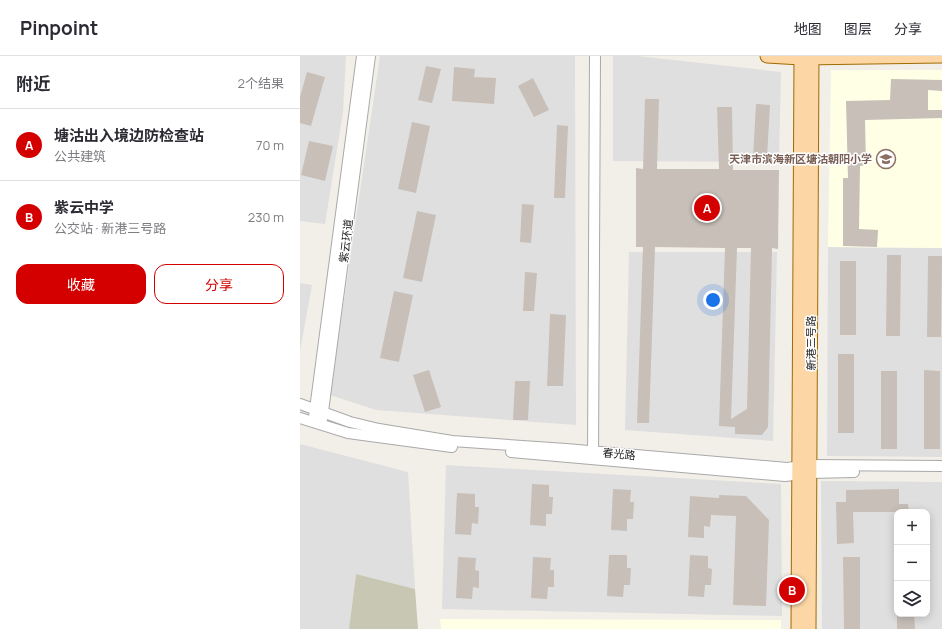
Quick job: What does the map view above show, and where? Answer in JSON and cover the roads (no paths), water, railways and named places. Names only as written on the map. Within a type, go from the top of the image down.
[{"type":"main road","points":[[771,56],[942,56]]},
{"type":"main road","points":[[771,56],[793,64],[806,88]]},
{"type":"main road","name":"新港三号路","points":[[798,629],[804,470],[805,57]]},
{"type":"main road","name":"新港三号路","points":[[804,470],[809,629]]},
{"type":"street","name":"紫云环道","points":[[319,412],[362,56]]},
{"type":"street","name":"紫云环道","points":[[317,424],[370,56]]},
{"type":"street","points":[[593,455],[595,56]]},
{"type":"street","name":"春光路","points":[[300,404],[319,412],[379,429],[452,441],[593,455]]},
{"type":"street","name":"春光路","points":[[300,418],[348,433],[411,443],[804,470],[942,472]]},
{"type":"street","name":"春光路","points":[[804,470],[942,466]]},
{"type":"place","name":"天津市滨海新区塘沽朝阳小学","points":[[886,159]]},
{"type":"place","name":"塘沽出入境边防检查站","points":[[707,208]]},
{"type":"place","name":"紫云中学","points":[[792,590]]}]
